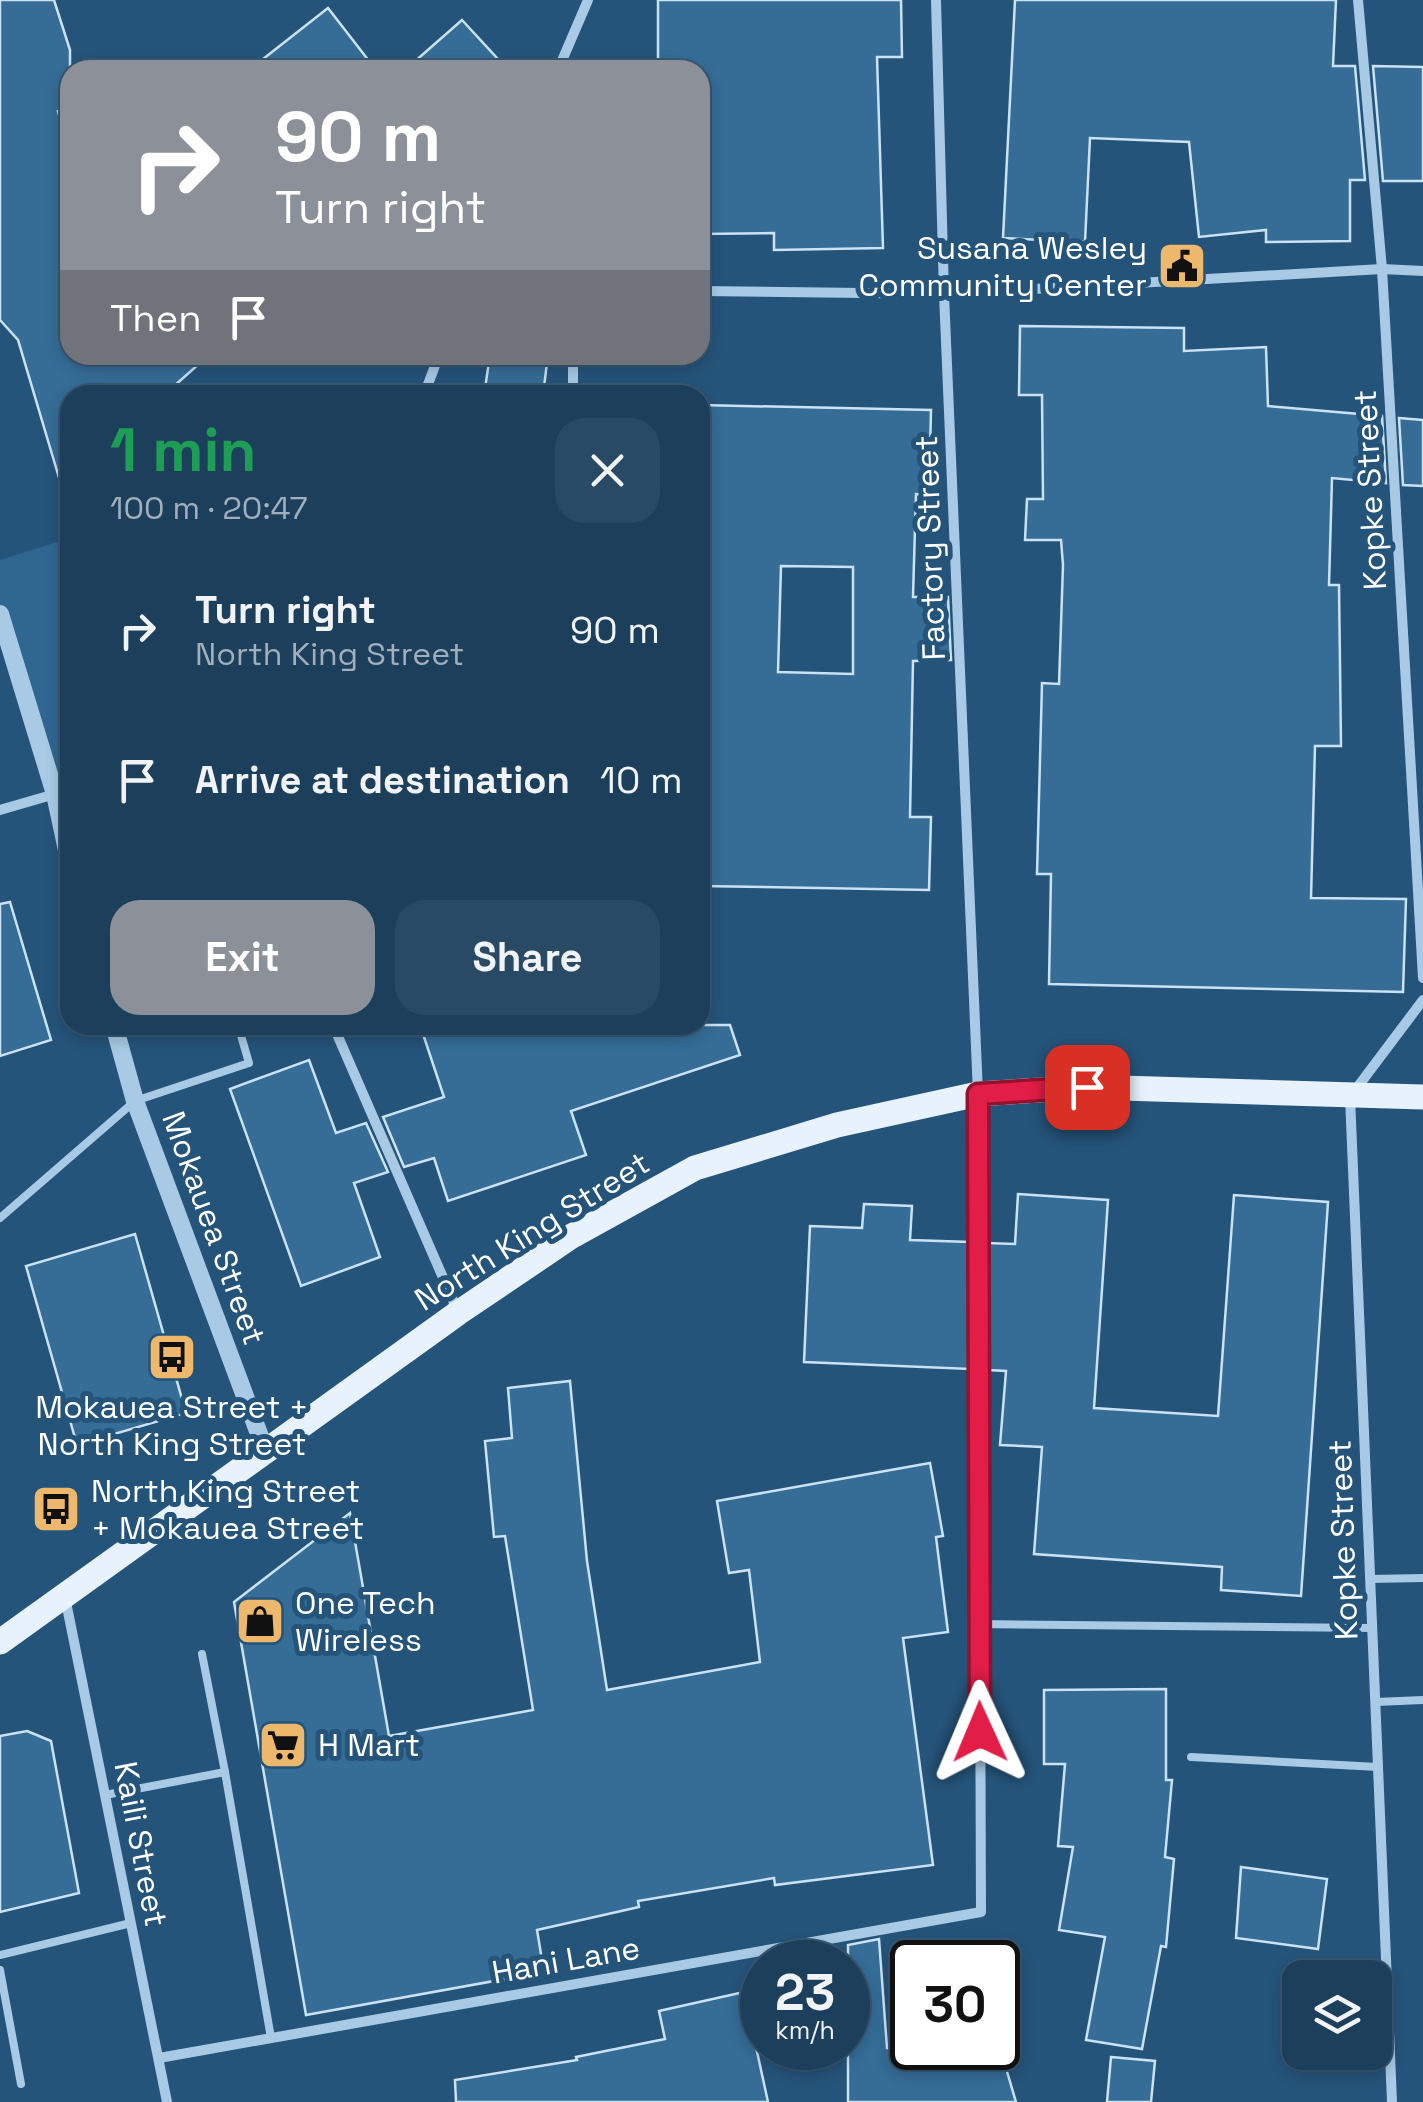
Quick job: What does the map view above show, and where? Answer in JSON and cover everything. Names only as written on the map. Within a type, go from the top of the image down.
[{"type":"main road","name":"North King Street","points":[[0,1642],[458,1313],[572,1236],[695,1168],[837,1125],[978,1094],[1087,1087],[1423,1097]]},
{"type":"street","points":[[562,60],[588,0]]},
{"type":"street","name":"Factory Street","points":[[936,0],[944,294],[978,1094],[981,1912]]},
{"type":"street","name":"Kopke Street","points":[[1358,0],[1382,269],[1423,978]]},
{"type":"street","points":[[710,292],[944,294],[1382,269],[1423,271]]},
{"type":"street","points":[[0,614],[60,811]]},
{"type":"street","points":[[0,810],[56,794]]},
{"type":"street","points":[[1350,1096],[1423,1000]]},
{"type":"street","name":"Mokauea Street","points":[[117,1035],[135,1101],[265,1450]]},
{"type":"street","points":[[337,1035],[458,1313]]},
{"type":"street","name":"Kopke Street","points":[[1350,1096],[1392,2102]]},
{"type":"street","name":"Kaili Street","points":[[65,1596],[166,2102]]},
{"type":"street","name":"Hani Lane","points":[[158,2058],[981,1912]]},
{"type":"lane","points":[[0,1218],[135,1101],[250,1063],[241,1035]]},
{"type":"lane","points":[[1370,1579],[1423,1578]]},
{"type":"lane","points":[[979,1624],[1372,1628]]},
{"type":"lane","points":[[202,1654],[271,2038]]},
{"type":"lane","points":[[1376,1702],[1423,1700]]},
{"type":"lane","points":[[1191,1757],[1378,1767]]},
{"type":"lane","points":[[105,1795],[226,1772]]},
{"type":"lane","points":[[0,1955],[131,1923]]},
{"type":"lane","points":[[0,1970],[20,2084]]},
{"type":"shaded area","points":[[60,541],[60,792],[55,794],[0,614],[0,560]]},
{"type":"building","points":[[0,0],[54,0],[70,50],[70,60],[60,60],[58,111],[60,365],[198,365],[175,385],[60,385],[60,481],[18,340],[0,320]]},
{"type":"building","points":[[658,0],[901,0],[902,57],[877,57],[883,248],[774,250],[774,233],[710,234],[710,60],[658,60]]},
{"type":"building","points":[[1015,0],[1336,0],[1333,66],[1355,66],[1365,180],[1350,180],[1350,241],[1266,242],[1266,230],[1199,237],[1189,142],[1090,138],[1085,242],[1003,238]]},
{"type":"building","points":[[328,8],[368,60],[262,60]]},
{"type":"building","points":[[462,20],[499,60],[416,60]]},
{"type":"building","points":[[1373,66],[1423,67],[1423,181],[1383,181]]},
{"type":"building","points":[[1020,326],[1184,328],[1184,351],[1266,347],[1268,406],[1382,416],[1386,483],[1332,478],[1329,585],[1339,585],[1341,746],[1315,746],[1311,898],[1406,899],[1403,992],[1049,984],[1051,874],[1037,874],[1042,683],[1059,684],[1063,565],[1061,540],[1025,540],[1027,499],[1043,499],[1042,395],[1019,395]]},
{"type":"building","points":[[488,365],[547,365],[544,385],[486,385]]},
{"type":"building","points":[[710,405],[931,410],[929,495],[916,494],[913,597],[948,597],[951,660],[913,661],[910,817],[931,817],[929,890],[710,886]],"holes":[[[781,566],[853,567],[853,674],[778,672]]]},
{"type":"building","points":[[1399,418],[1423,420],[1423,486],[1403,485]]},
{"type":"building","points":[[10,902],[51,1040],[0,1056],[0,904]]},
{"type":"building","points":[[710,1025],[730,1025],[740,1055],[571,1111],[586,1155],[448,1201],[434,1158],[404,1167],[383,1117],[444,1097],[423,1035],[710,1035]]},
{"type":"building","points":[[309,1060],[336,1133],[366,1123],[388,1172],[354,1183],[380,1257],[301,1286],[230,1089]]},
{"type":"building","points":[[1018,1194],[1108,1200],[1094,1408],[1218,1416],[1234,1195],[1328,1202],[1301,1596],[1221,1590],[1222,1567],[1034,1554],[1042,1447],[1000,1445],[1006,1371],[988,1370],[987,1243],[1015,1244]]},
{"type":"building","points":[[864,1204],[912,1206],[910,1240],[970,1242],[970,1369],[804,1362],[810,1226],[862,1228]]},
{"type":"building","points":[[135,1234],[186,1413],[77,1445],[26,1266]]},
{"type":"building","points":[[570,1381],[587,1561],[607,1690],[760,1662],[749,1570],[729,1573],[717,1501],[930,1463],[943,1536],[936,1537],[948,1632],[903,1638],[933,1865],[775,1885],[774,1878],[638,1901],[639,1907],[537,1930],[544,1972],[306,2015],[234,1602],[350,1513],[389,1736],[533,1710],[505,1536],[494,1537],[485,1441],[512,1438],[508,1388]]},
{"type":"building","points":[[1166,1689],[1166,1780],[1172,1780],[1165,1857],[1174,1859],[1166,1947],[1161,1946],[1142,2049],[1086,2040],[1105,1937],[1059,1930],[1073,1847],[1058,1846],[1065,1764],[1044,1764],[1044,1690]]},
{"type":"building","points":[[27,1731],[51,1741],[79,1893],[0,1912],[0,1736]]},
{"type":"building","points":[[1241,1867],[1327,1879],[1318,1949],[1236,1938]]},
{"type":"building","points":[[879,1939],[890,2070],[1007,2070],[1016,2102],[848,2102],[848,2070],[870,2070],[870,1941]]},
{"type":"building","points":[[740,1993],[740,2070],[761,2070],[768,2102],[456,2102],[455,2080],[577,2060],[576,2057],[665,2039],[659,2011]]},
{"type":"building","points":[[1111,2057],[1155,2061],[1151,2102],[1107,2102]]},
{"type":"place","name":"Susana Wesley Community Center","points":[[1182,266]]},
{"type":"place","name":"Mokauea Street + North King Street","points":[[172,1357]]},
{"type":"place","name":"North King Street + Mokauea Street","points":[[56,1509]]},
{"type":"place","name":"One Tech Wireless","points":[[260,1621]]},
{"type":"place","name":"H Mart","points":[[283,1745]]},
{"type":"route","points":[[980,1732],[978,1094],[1087,1087]]}]
